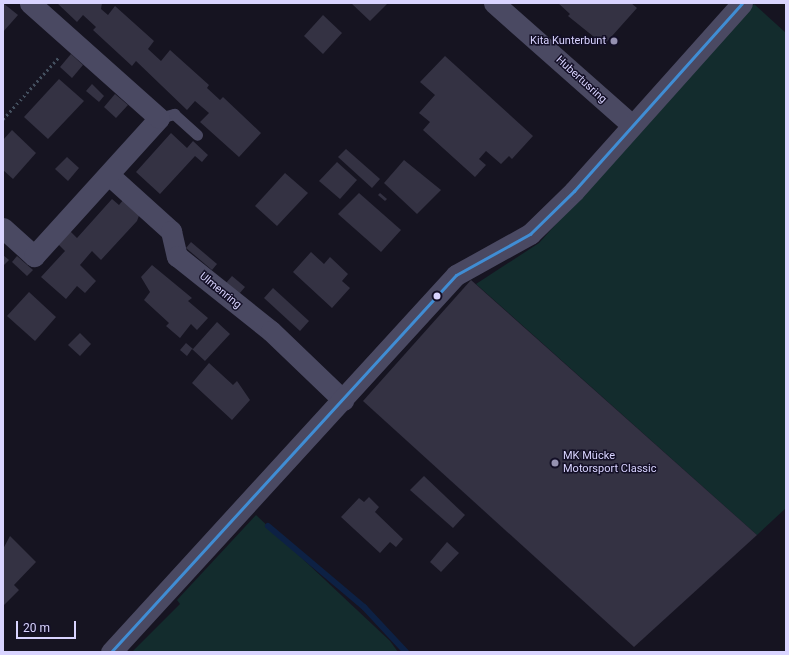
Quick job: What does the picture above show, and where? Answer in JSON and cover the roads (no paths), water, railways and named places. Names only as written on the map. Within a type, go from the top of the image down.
[{"type":"street","points":[[3,228],[34,256],[109,175],[159,118],[30,3]]},
{"type":"street","name":"Hubertusring","points":[[494,3],[632,125]]},
{"type":"street","points":[[111,652],[456,275],[530,234],[632,125],[733,6]]},
{"type":"street","name":"Ulmenring","points":[[109,175],[171,231],[177,256],[271,332],[343,400]]},
{"type":"lane","points":[[159,118],[174,114],[197,135]]},
{"type":"waterway","points":[[268,526],[364,607],[406,652]]},
{"type":"place","name":"Kita Kunterbunt","points":[[614,41]]},
{"type":"place","name":"MK Mücke Motorsport Classic","points":[[555,463]]}]
